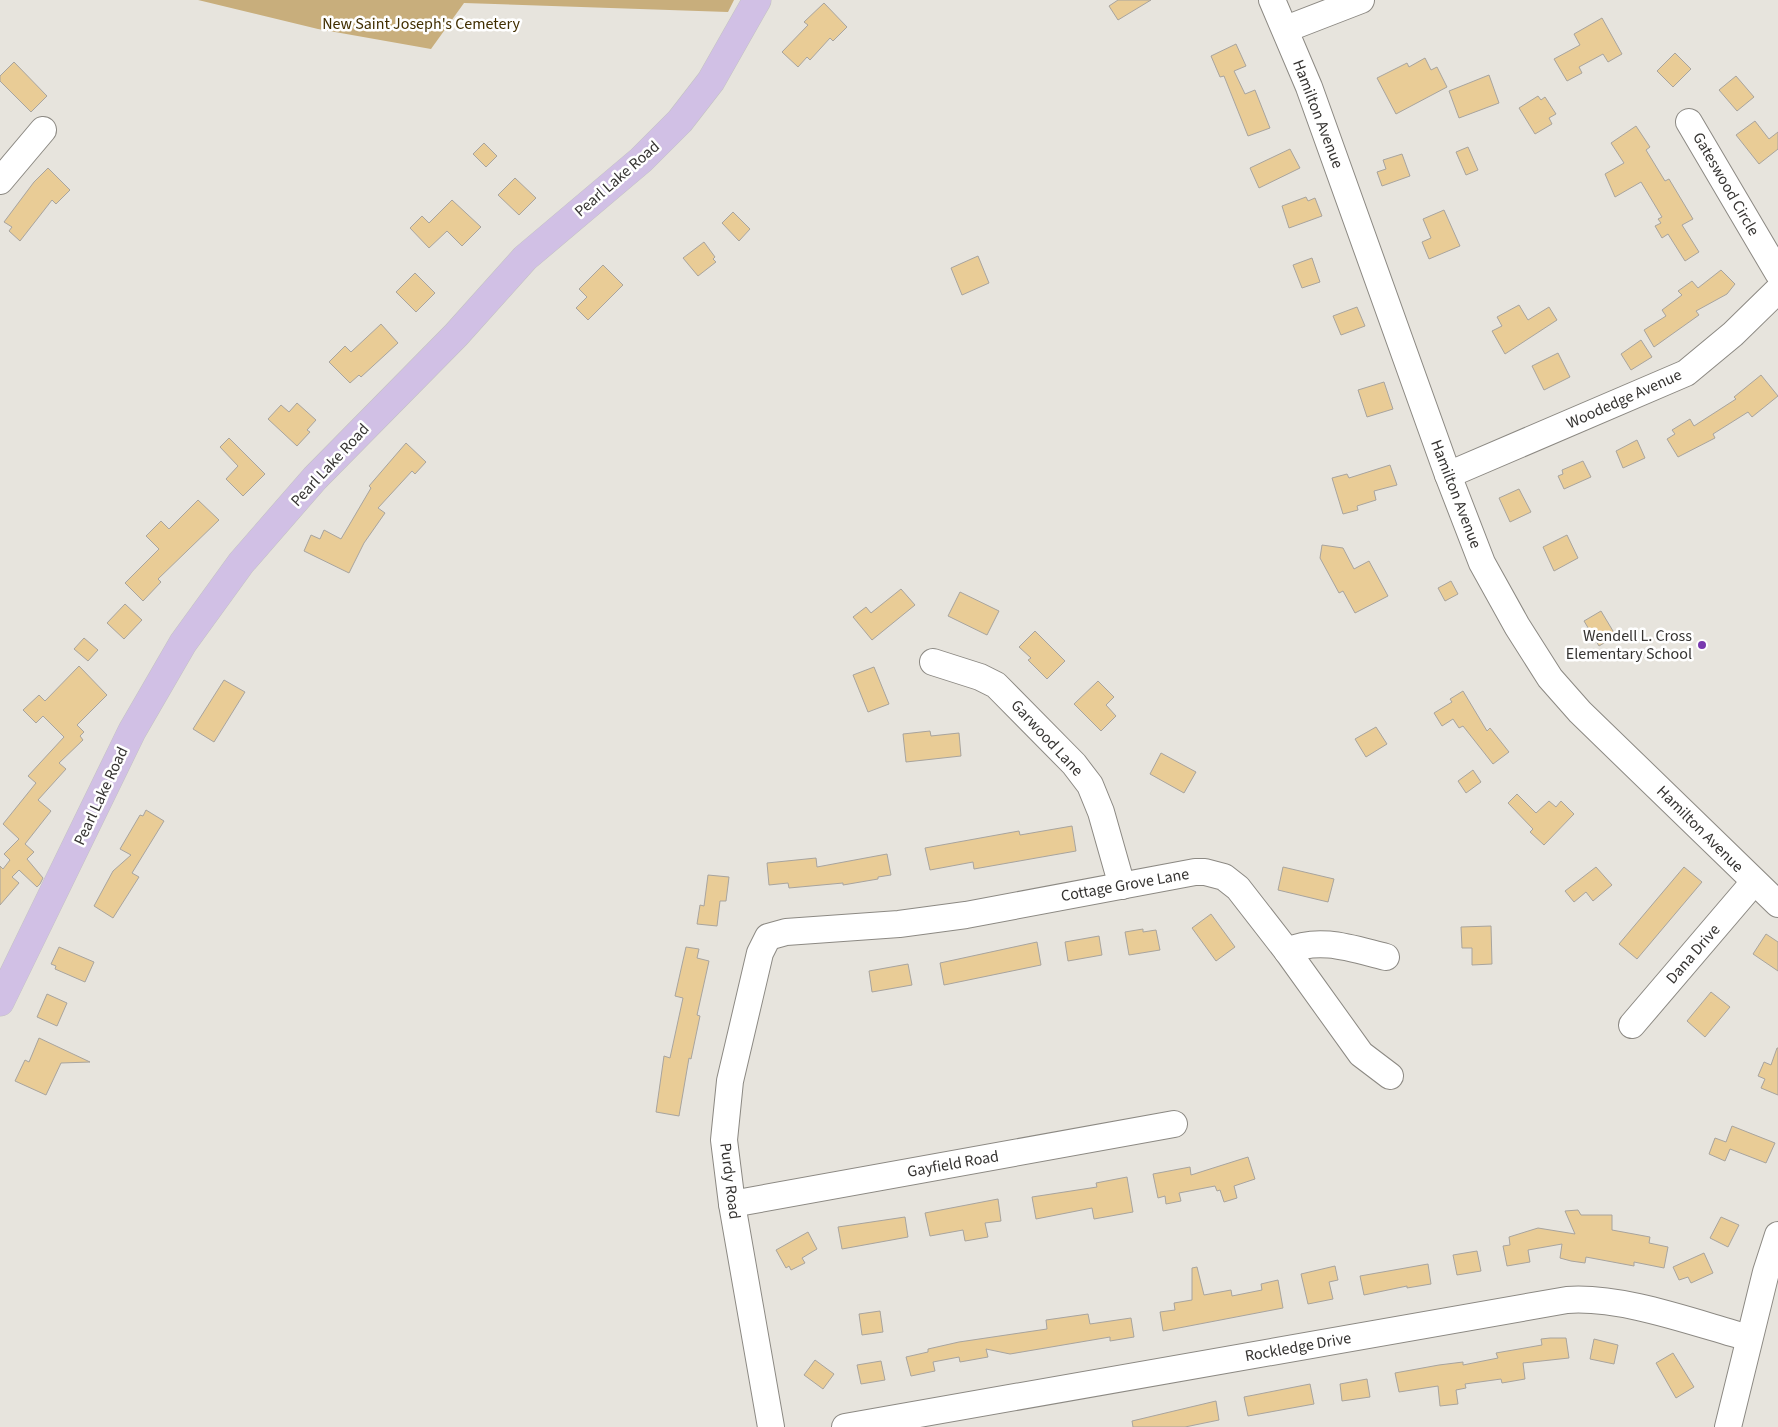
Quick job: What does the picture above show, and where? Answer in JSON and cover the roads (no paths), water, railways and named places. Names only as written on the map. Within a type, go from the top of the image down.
[{"type":"main road","name":"Pearl Lake Road","points":[[0,1002],[132,731],[183,642],[241,563],[315,478],[456,335],[525,258],[641,160],[680,121],[726,58],[757,0]]},
{"type":"street","name":"Hamilton Avenue","points":[[1272,0],[1286,29],[1352,204],[1448,475],[1482,563],[1517,626],[1550,678],[1580,712],[1778,904]]},
{"type":"street","points":[[1286,29],[1361,0]]},
{"type":"street","name":"Gateswood Circle","points":[[1689,122],[1778,273]]},
{"type":"street","points":[[0,181],[43,130]]},
{"type":"street","name":"Woodedge Avenue","points":[[1448,475],[1686,373],[1733,334],[1778,290]]},
{"type":"street","name":"Garwood Lane","points":[[934,662],[980,677],[996,685],[1074,764],[1090,785],[1101,812],[1122,886]]},
{"type":"street","name":"Cottage Grove Lane","points":[[768,937],[786,932],[899,924],[966,915],[1195,872],[1205,872],[1224,878],[1238,888],[1287,951],[1361,1054],[1390,1076]]},
{"type":"street","name":"Dana Drive","points":[[1632,1025],[1754,882]]},
{"type":"street","name":"Purdy Road","points":[[768,937],[760,953],[727,1100],[724,1140],[732,1204],[771,1427]]},
{"type":"street","points":[[1287,951],[1302,944],[1322,943],[1386,957]]},
{"type":"street","name":"Gayfield Road","points":[[732,1204],[1174,1124]]},
{"type":"street","points":[[1728,1427],[1749,1338],[1778,1235]]},
{"type":"street","name":"Rockledge Drive","points":[[845,1427],[1566,1300],[1591,1300],[1633,1307],[1749,1338]]},
{"type":"place","name":"Wendell L. Cross Elementary School","points":[[1702,645]]},
{"type":"park label","name":"New Saint Joseph's Cemetery","points":[[421,24]]}]
